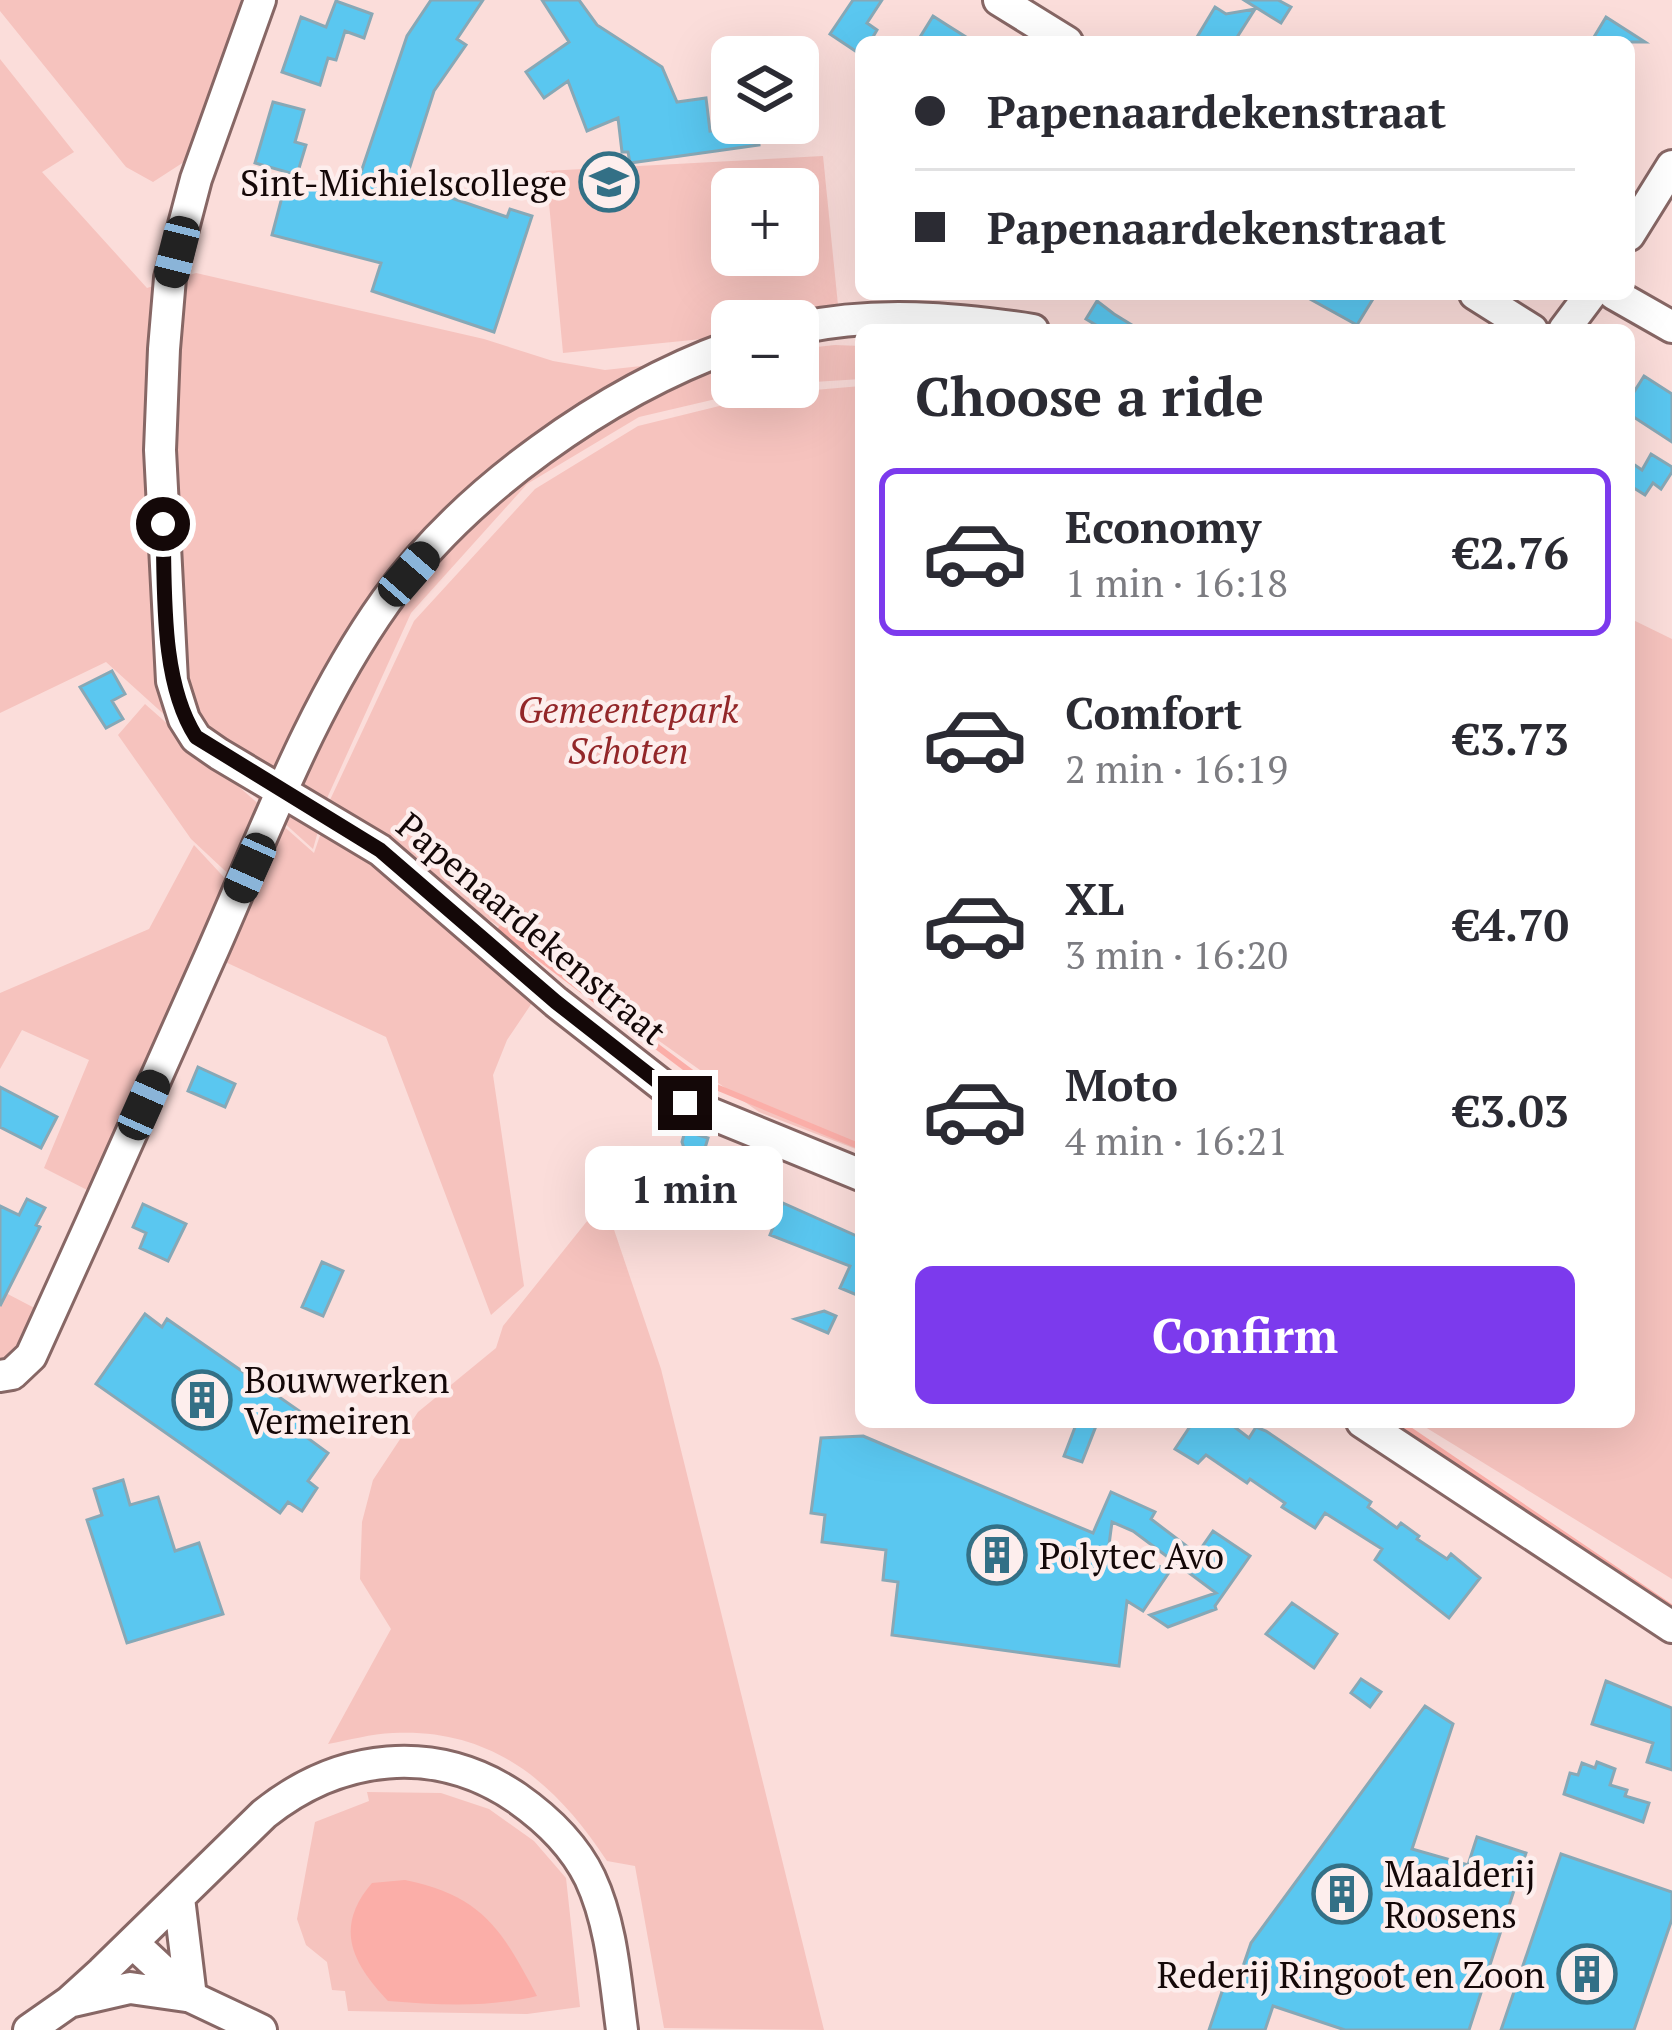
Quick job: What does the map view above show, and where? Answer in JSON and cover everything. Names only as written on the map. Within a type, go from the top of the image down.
[{"type":"street","name":"Papenaardekenstraat","points":[[260,0],[196,179],[170,278],[160,451],[172,681],[184,718],[208,746],[380,850],[556,1002],[685,1103],[855,1173]]},
{"type":"street","points":[[999,0],[1057,36]]},
{"type":"street","points":[[1635,225],[1672,166]]},
{"type":"street","points":[[1484,300],[1522,324]]},
{"type":"street","points":[[1625,300],[1672,327]]},
{"type":"street","points":[[819,324],[910,317],[996,324]]},
{"type":"street","points":[[6,1375],[31,1356],[282,792],[337,680],[387,600],[454,523],[527,461],[626,395],[711,354]]},
{"type":"street","points":[[1371,1428],[1672,1627]]},
{"type":"street","points":[[29,2030],[69,2002],[292,1791],[358,1765],[411,1760],[437,1763],[504,1789],[565,1840],[599,1900],[620,2018]]},
{"type":"street","points":[[179,1898],[191,1997]]},
{"type":"street","points":[[134,1942],[191,1997]]},
{"type":"street","points":[[69,2002],[151,1988],[191,1997],[261,2030]]},
{"type":"green space","points":[[0,0],[241,0],[187,160],[153,182],[126,167],[0,11]]},
{"type":"green space","points":[[0,59],[74,152],[42,172],[147,288],[196,273],[605,370],[711,358],[711,400],[639,417],[527,484],[411,613],[328,796],[313,849],[106,662],[0,713]]},
{"type":"green space","points":[[823,156],[840,325],[819,324],[819,300],[711,300],[711,338],[563,353],[546,171]]},
{"type":"green space","points":[[855,346],[855,379],[819,382],[819,347]]},
{"type":"green space","name":"Gemeentepark Schoten","points":[[855,387],[855,1149],[759,1112],[461,900],[330,800],[414,621],[535,489],[638,426],[711,408],[819,408],[819,390]]},
{"type":"green space","points":[[1635,621],[1672,639],[1672,1579],[1427,1428],[1635,1428]]},
{"type":"green space","points":[[145,704],[314,853],[325,821],[536,997],[507,1040],[493,1075],[524,1286],[491,1315],[386,1037],[221,960],[252,896],[191,839],[118,735]]},
{"type":"green space","points":[[194,845],[246,901],[97,1195],[44,1168],[89,1060],[22,1030],[0,1069],[0,993],[149,929]]},
{"type":"green space","points":[[604,1200],[661,1369],[824,2030],[664,2028],[635,1866],[607,1861],[543,1784],[491,1750],[461,1740],[393,1733],[328,1744],[391,1629],[360,1579],[362,1522],[373,1480],[418,1412],[496,1348],[503,1326]]},
{"type":"green space","points":[[0,1290],[46,1314],[0,1371]]},
{"type":"green space","points":[[367,1792],[441,1793],[489,1809],[534,1841],[566,1878],[580,2007],[527,2014],[348,2011],[345,1991],[332,1990],[327,1962],[306,1945],[297,1919],[315,1822],[369,1801]]},
{"type":"shaded area","points":[[405,1880],[454,1896],[487,1919],[513,1952],[537,1996],[481,2004],[388,2001],[357,1959],[352,1945],[353,1915],[372,1883]]},
{"type":"building","points":[[431,0],[483,0],[457,39],[466,45],[434,91],[405,182],[507,217],[510,209],[532,216],[494,332],[372,291],[381,263],[272,235],[287,178],[354,193],[407,36]]},
{"type":"building","points":[[542,0],[579,0],[597,25],[662,67],[677,102],[706,98],[711,144],[759,145],[630,163],[628,152],[622,152],[618,118],[587,131],[568,81],[544,98],[526,72],[569,42]]},
{"type":"building","points":[[853,0],[882,0],[867,23],[877,30],[874,36],[855,36],[855,51],[830,34]]},
{"type":"building","points":[[1244,0],[1278,0],[1291,7],[1281,23]]},
{"type":"building","points":[[336,1],[372,14],[364,38],[345,31],[336,60],[328,58],[320,85],[282,72],[301,17],[326,27]]},
{"type":"building","points":[[1215,7],[1226,14],[1255,9],[1238,36],[1198,36]]},
{"type":"building","points":[[933,16],[964,36],[921,36]]},
{"type":"building","points":[[1606,17],[1645,42],[1635,42],[1635,36],[1595,36]]},
{"type":"building","points":[[273,102],[304,110],[295,142],[306,145],[297,175],[255,163]]},
{"type":"building","points":[[1312,300],[1372,300],[1355,324]]},
{"type":"building","points":[[1097,301],[1130,324],[1094,324],[1086,319]]},
{"type":"building","points":[[1644,376],[1672,394],[1672,442],[1635,418],[1635,390]]},
{"type":"building","points":[[1651,454],[1672,467],[1661,489],[1653,483],[1645,495],[1635,489],[1635,465],[1642,470]]},
{"type":"building","points":[[112,671],[125,694],[112,701],[123,719],[106,728],[80,687]]},
{"type":"building","points":[[198,1067],[235,1084],[225,1107],[188,1091]]},
{"type":"building","points":[[0,1087],[57,1117],[41,1148],[0,1127]]},
{"type":"building","points":[[685,1131],[708,1138],[695,1182],[682,1142]]},
{"type":"building","points":[[27,1199],[45,1208],[0,1306],[0,1206],[19,1215]]},
{"type":"building","points":[[783,1203],[855,1235],[855,1294],[840,1288],[850,1266],[770,1235]]},
{"type":"building","points":[[143,1204],[186,1224],[168,1261],[140,1248],[146,1233],[133,1227]]},
{"type":"building","points":[[322,1262],[343,1271],[323,1316],[302,1307]]},
{"type":"building","points":[[824,1311],[836,1316],[828,1333],[795,1319]]},
{"type":"building","name":"Bouwwerken Vermeiren","points":[[145,1314],[162,1327],[167,1319],[308,1417],[298,1431],[328,1453],[308,1481],[317,1488],[302,1511],[288,1502],[280,1513],[96,1384]]},
{"type":"building","points":[[1075,1428],[1095,1428],[1082,1462],[1064,1456]]},
{"type":"building","points":[[1189,1428],[1236,1428],[1249,1438],[1255,1428],[1266,1431],[1371,1502],[1368,1507],[1397,1528],[1401,1523],[1417,1539],[1447,1559],[1451,1554],[1480,1578],[1449,1618],[1375,1560],[1382,1549],[1325,1513],[1315,1528],[1250,1479],[1247,1483],[1206,1455],[1198,1463],[1175,1449]]},
{"type":"building","name":"Polytec Avo","points":[[863,1436],[1093,1533],[1111,1492],[1155,1512],[1151,1519],[1197,1554],[1213,1531],[1250,1556],[1216,1609],[1168,1627],[1150,1615],[1216,1593],[1133,1531],[1112,1522],[1107,1560],[1172,1568],[1143,1611],[1127,1601],[1119,1666],[892,1635],[898,1582],[883,1580],[886,1550],[822,1542],[825,1515],[811,1513],[821,1438]]},
{"type":"building","points":[[123,1480],[130,1505],[158,1497],[175,1551],[199,1543],[223,1614],[127,1643],[87,1520],[102,1515],[94,1489]]},
{"type":"building","points":[[1292,1603],[1337,1634],[1314,1668],[1266,1634]]},
{"type":"building","points":[[1361,1679],[1381,1692],[1370,1707],[1351,1693]]},
{"type":"building","points":[[1606,1681],[1672,1708],[1672,1770],[1647,1762],[1653,1743],[1592,1724]]},
{"type":"building","name":"Maalderij Roosens","points":[[1425,1706],[1453,1724],[1412,1849],[1468,1865],[1477,1837],[1526,1853],[1469,2030],[1345,2030],[1273,2006],[1265,2030],[1209,2030],[1228,1974],[1239,1978],[1251,1943]]},
{"type":"building","points":[[1597,1762],[1615,1769],[1610,1785],[1627,1790],[1625,1796],[1649,1803],[1643,1822],[1564,1794],[1570,1773],[1578,1775],[1582,1763],[1595,1768]]},
{"type":"building","name":"Rederij Ringoot en Zoon","points":[[1561,1854],[1672,1892],[1672,1919],[1634,2030],[1501,2030]]},
{"type":"waterway","points":[[501,929],[704,1082],[855,1145]]},
{"type":"waterway","points":[[1407,1428],[1672,1608]]},
{"type":"place","name":"Sint-Michielscollege","points":[[609,182]]},
{"type":"place","name":"Bouwwerken Vermeiren","points":[[202,1400]]},
{"type":"place","name":"Polytec Avo","points":[[997,1555]]},
{"type":"place","name":"Maalderij Roosens","points":[[1342,1894]]},
{"type":"place","name":"Rederij Ringoot en Zoon","points":[[1587,1974]]},
{"type":"route","points":[[163,524],[172,681],[196,737],[380,850],[556,1002],[685,1103]]}]
